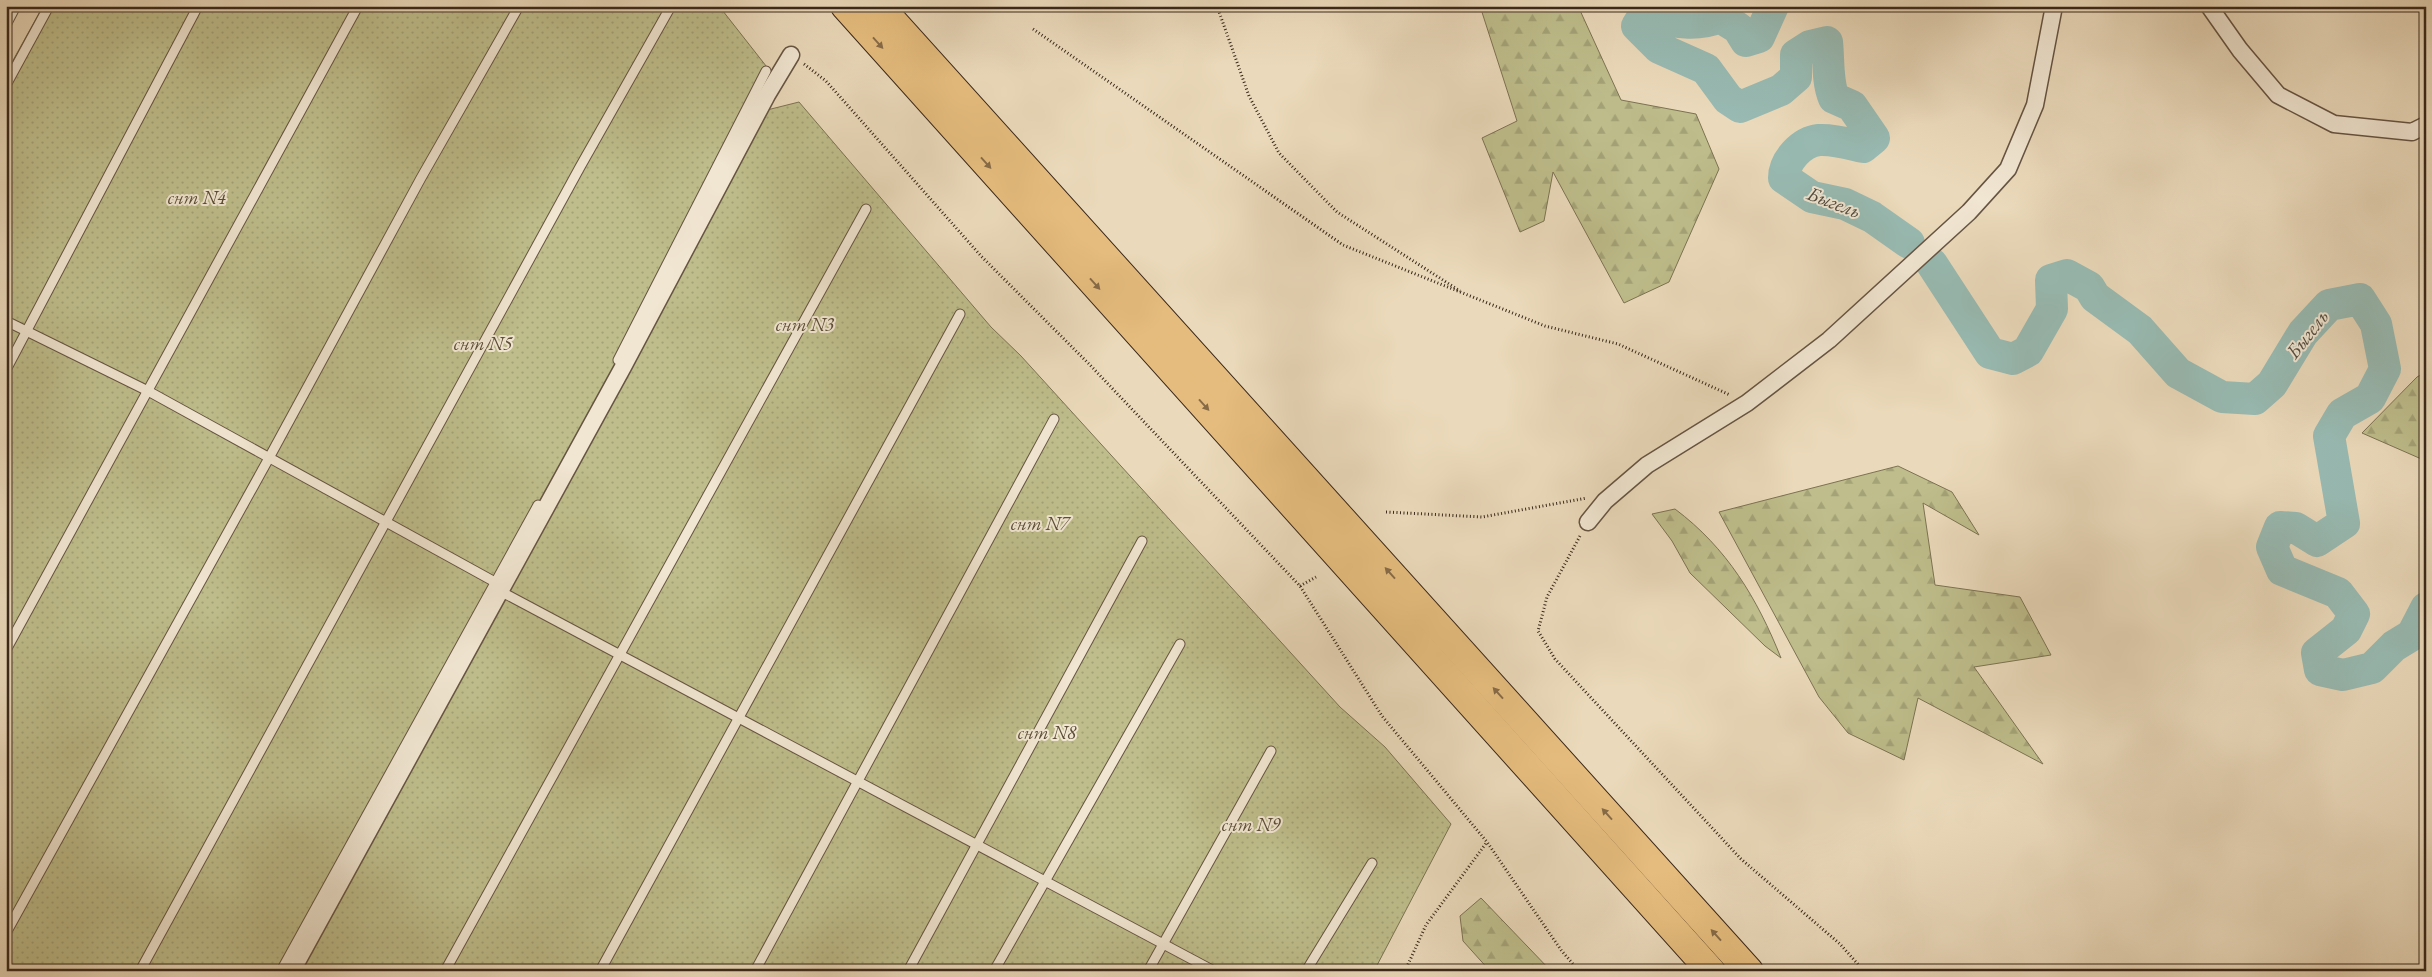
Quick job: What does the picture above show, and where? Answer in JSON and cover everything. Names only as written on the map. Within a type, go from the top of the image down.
[{"type":"highway","points":[[845,6],[1711,971]]},
{"type":"highway","points":[[879,6],[1749,971]]},
{"type":"street","points":[[1588,522],[1605,501],[1648,465],[1747,403],[1828,340],[1969,212],[2008,169],[2035,105],[2054,6]]},
{"type":"street","points":[[2209,6],[2240,50],[2278,95],[2334,124],[2412,132],[2426,125]]},
{"type":"street","points":[[292,971],[498,586],[624,367],[767,95],[792,55]]},
{"type":"lane","points":[[6,25],[16,6]]},
{"type":"lane","points":[[6,85],[49,6]]},
{"type":"lane","points":[[6,370],[198,6]]},
{"type":"lane","points":[[6,650],[358,6]]},
{"type":"lane","points":[[6,933],[269,458],[421,178],[519,6]]},
{"type":"lane","points":[[140,971],[580,167],[671,6]]},
{"type":"lane","points":[[281,971],[498,586],[602,390],[766,71]]},
{"type":"lane","points":[[445,971],[866,209]]},
{"type":"lane","points":[[600,971],[960,314]]},
{"type":"lane","points":[[6,321],[148,391],[620,653],[1214,971]]},
{"type":"lane","points":[[755,971],[1054,419]]},
{"type":"lane","points":[[908,971],[1142,541]]},
{"type":"lane","points":[[994,971],[1044,880],[1180,644]]},
{"type":"lane","points":[[1148,971],[1271,751]]},
{"type":"lane","points":[[1306,971],[1372,863]]},
{"type":"path","points":[[1217,6],[1249,96],[1279,153],[1337,212],[1467,295]]},
{"type":"path","points":[[1033,29],[1343,245],[1545,326],[1618,344],[1747,403]]},
{"type":"path","points":[[792,55],[826,81],[981,256],[1090,365],[1300,586],[1382,716],[1487,842],[1561,950],[1579,971]]},
{"type":"path","points":[[1386,512],[1482,517],[1589,498],[1605,501]]},
{"type":"path","points":[[1588,522],[1547,597],[1538,630],[1555,659],[1742,859],[1840,944],[1864,971]]},
{"type":"path","points":[[1300,586],[1316,577]]},
{"type":"path","points":[[1405,971],[1426,925],[1487,842]]},
{"type":"green space","points":[[43,6],[719,6],[770,71],[606,392],[285,971],[6,971],[6,73]]},
{"type":"green space","points":[[1480,6],[1578,6],[1621,100],[1696,114],[1719,169],[1669,282],[1624,303],[1553,172],[1544,221],[1520,232],[1482,138],[1517,121]]},
{"type":"green space","points":[[799,102],[991,327],[1021,356],[1340,707],[1385,747],[1451,824],[1374,971],[298,971],[767,110]]},
{"type":"green space","points":[[2426,372],[2426,461],[2362,433],[2417,377]]},
{"type":"green space","points":[[1898,466],[1952,492],[1979,535],[1923,503],[1935,585],[2020,597],[2051,655],[1974,667],[2043,764],[1918,698],[1904,760],[1848,733],[1819,697],[1719,512]]},
{"type":"green space","points":[[1675,509],[1694,524],[1725,557],[1751,595],[1781,658],[1765,646],[1690,573],[1672,541],[1652,514]]},
{"type":"green space","points":[[1481,898],[1551,971],[1490,971],[1463,941],[1460,916]]},
{"type":"waterway","name":"Быгель","points":[[1773,6],[1759,37],[1746,41],[1738,28],[1720,17],[1692,23],[1644,15],[1637,26],[1659,48],[1706,69],[1728,99],[1740,107],[1781,90],[1796,77],[1796,55],[1810,46],[1827,42],[1829,78],[1834,98],[1852,106],[1874,138],[1863,147],[1830,140],[1819,140],[1806,144],[1790,159],[1784,178],[1812,197],[1845,204],[1872,217],[1909,243]]},
{"type":"waterway","name":"Быгель","points":[[1932,264],[1990,353],[2013,359],[2028,351],[2052,309],[2051,280],[2067,275],[2089,287],[2095,297],[2140,330],[2178,373],[2222,397],[2255,399],[2272,384],[2303,333],[2329,305],[2360,299],[2376,324],[2385,369],[2370,398],[2342,414],[2329,436],[2344,523],[2317,541],[2296,528],[2280,527],[2272,547],[2282,570],[2338,593],[2354,614],[2346,630],[2317,653],[2320,670],[2343,675],[2372,668],[2394,646],[2412,635],[2426,608]]},
{"type":"park label","name":"снт N4","points":[[197,197]]},
{"type":"park label","name":"снт N3","points":[[805,324]]},
{"type":"park label","name":"снт N5","points":[[483,343]]},
{"type":"park label","name":"снт N7","points":[[1040,523]]},
{"type":"park label","name":"снт N8","points":[[1047,732]]},
{"type":"park label","name":"снт N9","points":[[1251,824]]}]
